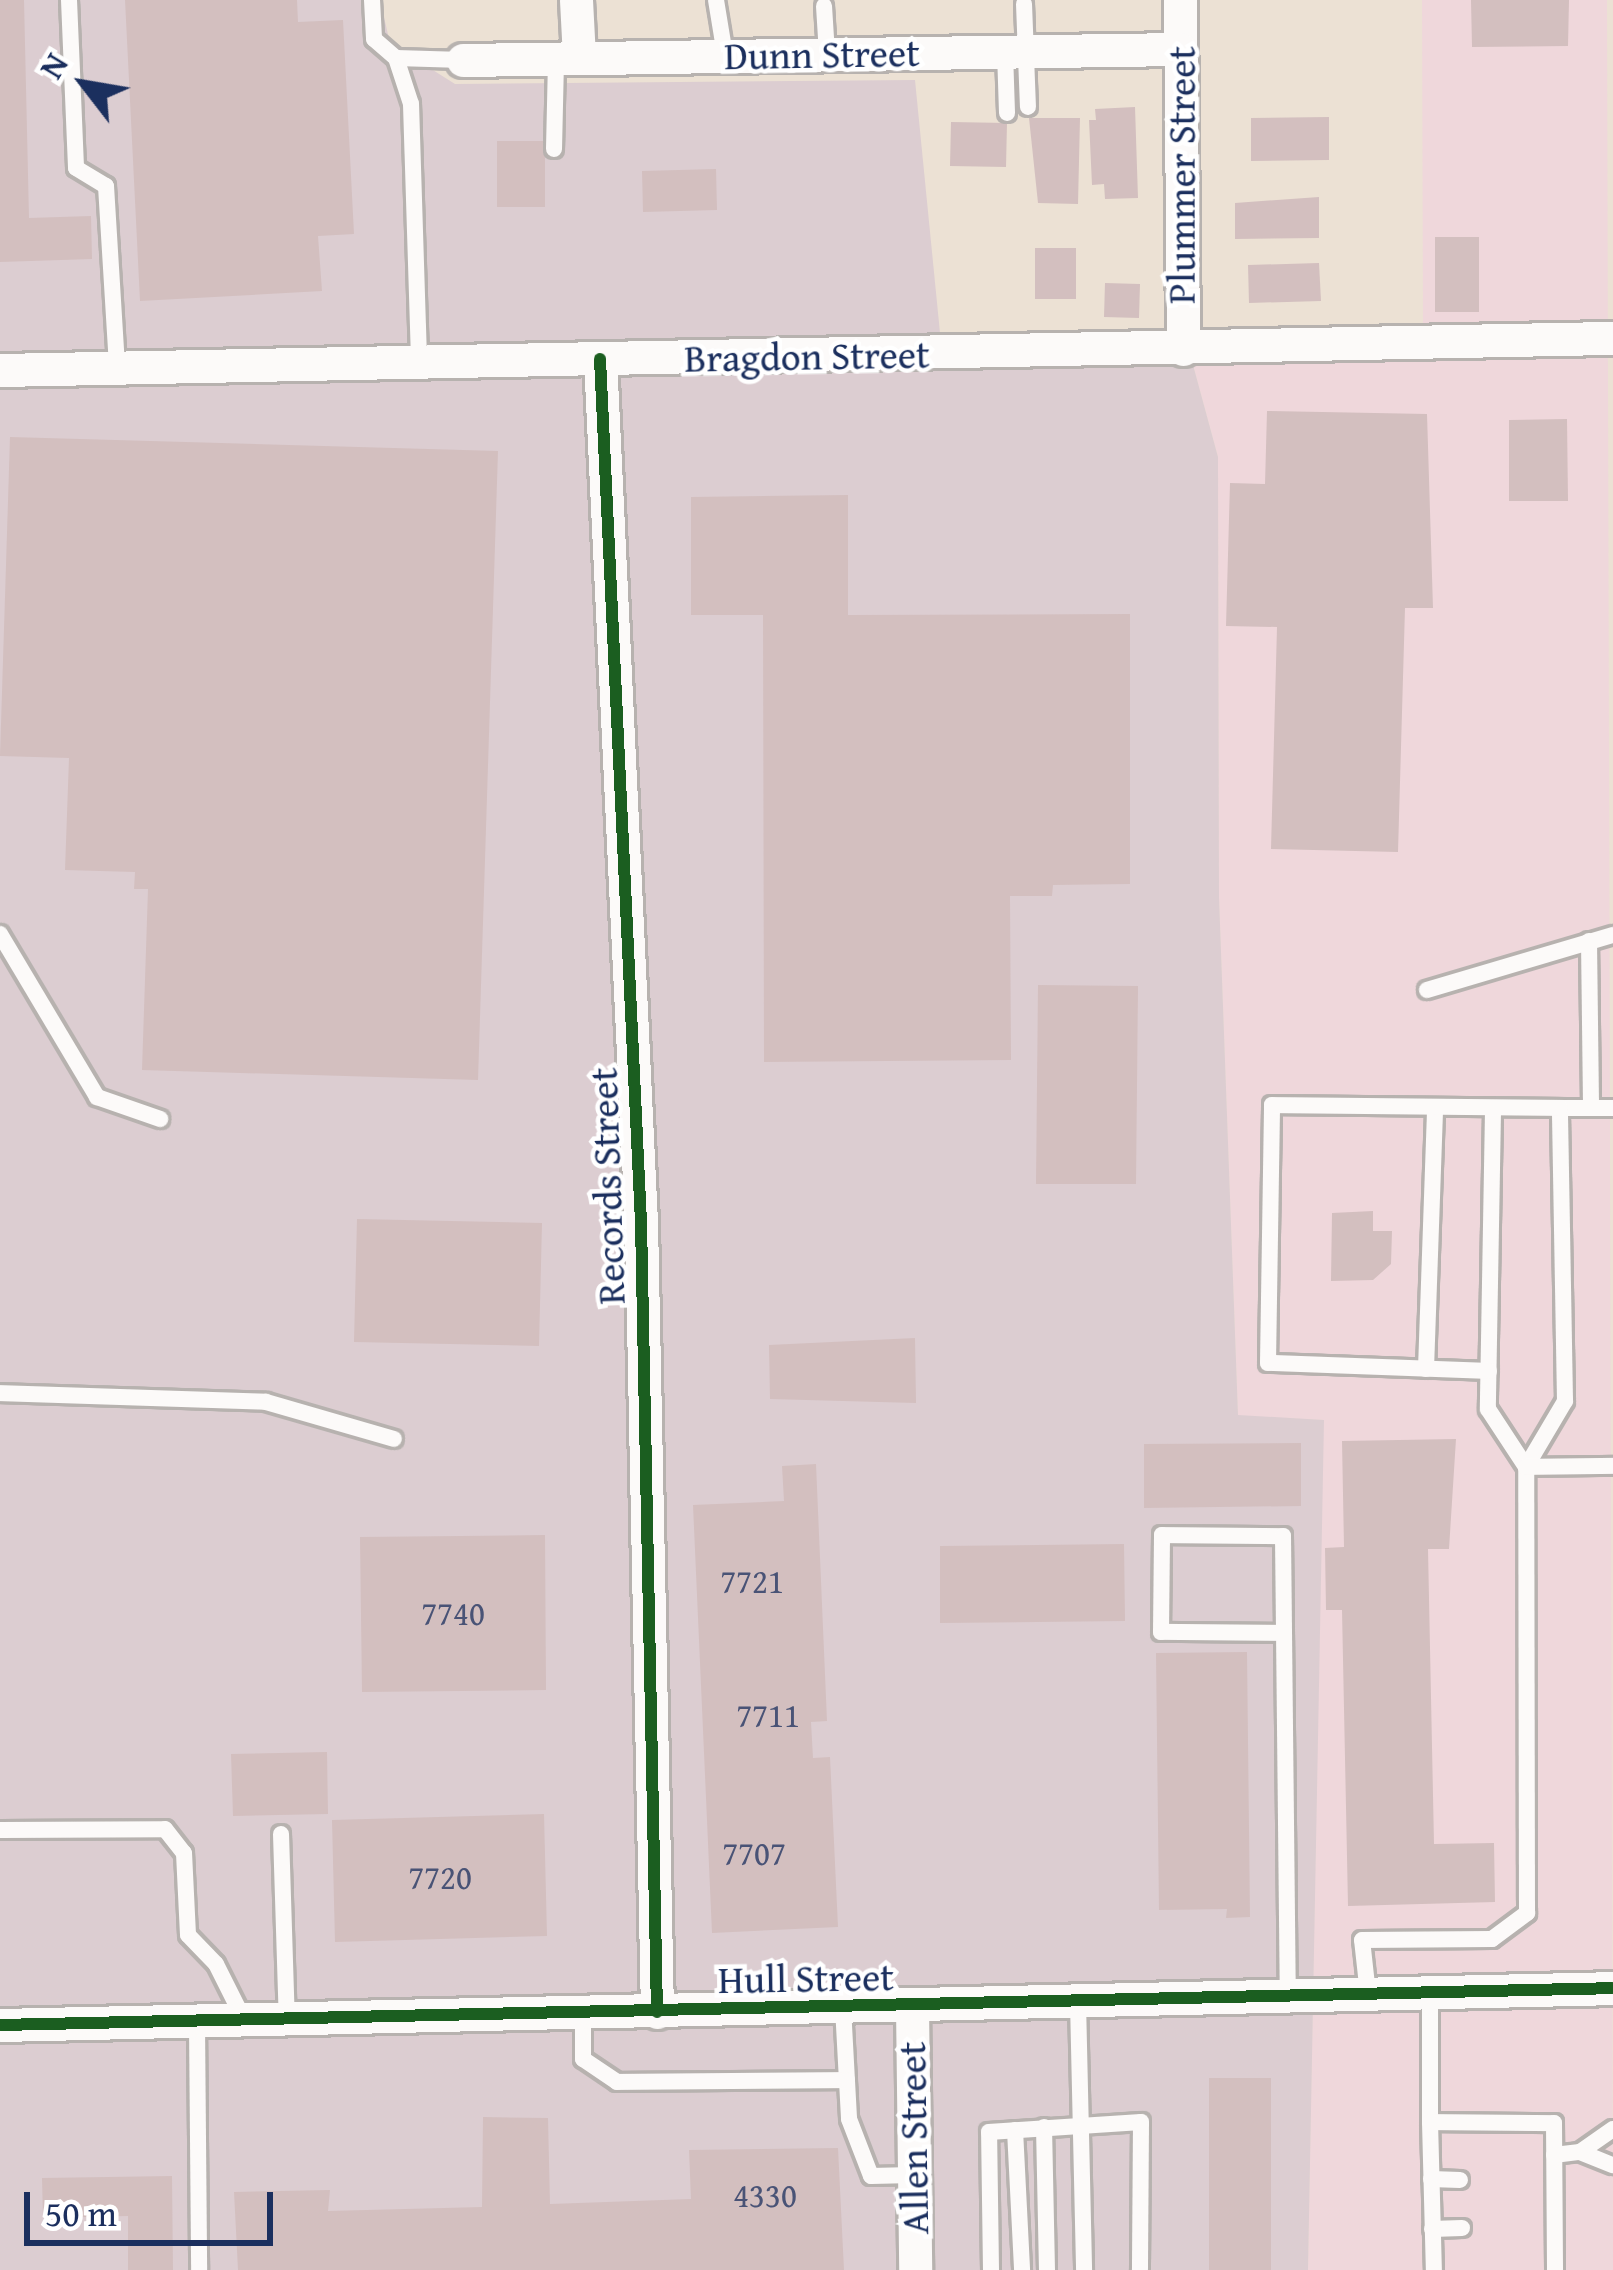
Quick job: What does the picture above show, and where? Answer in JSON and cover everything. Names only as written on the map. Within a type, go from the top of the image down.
[{"type":"street","points":[[568,58],[576,0]]},
{"type":"street","name":"Plummer Street","points":[[1180,0],[1183,349]]},
{"type":"street","name":"Dunn Street","points":[[463,60],[1180,49]]},
{"type":"street","name":"Bragdon Street","points":[[0,370],[1613,338]]},
{"type":"street","name":"Records Street","points":[[600,359],[641,1222],[657,2012]]},
{"type":"street","name":"Hull Street","points":[[0,2025],[246,2023],[1613,1988]]},
{"type":"street","name":"Allen Street","points":[[912,2006],[914,2270]]},
{"type":"lane","points":[[69,0],[76,168],[106,186],[117,368]]},
{"type":"lane","points":[[372,0],[374,39],[396,58],[411,104],[419,362]]},
{"type":"lane","points":[[716,0],[725,55]]},
{"type":"lane","points":[[1007,113],[1024,4]]},
{"type":"lane","points":[[824,6],[827,54]]},
{"type":"lane","points":[[1015,51],[1028,107]]},
{"type":"lane","points":[[396,58],[463,60]]},
{"type":"lane","points":[[554,149],[568,58]]},
{"type":"lane","points":[[0,934],[97,1097],[160,1119]]},
{"type":"lane","points":[[1427,990],[1613,934]]},
{"type":"lane","points":[[1589,940],[1591,1108]]},
{"type":"lane","points":[[1489,1371],[1268,1363],[1272,1105],[1493,1112],[1613,1108]]},
{"type":"lane","points":[[1367,1994],[1362,1940],[1492,1939],[1527,1912],[1526,1467],[1564,1401],[1561,1108]]},
{"type":"lane","points":[[1426,1369],[1435,1109]]},
{"type":"lane","points":[[1493,1112],[1488,1408],[1526,1467]]},
{"type":"lane","points":[[0,1393],[266,1402],[394,1439]]},
{"type":"lane","points":[[1526,1467],[1613,1466]]},
{"type":"lane","points":[[1284,1633],[1161,1632],[1162,1535],[1282,1536],[1284,1633],[1288,1996]]},
{"type":"lane","points":[[0,1830],[144,1828],[178,1840],[188,1935],[215,1964],[246,2023]]},
{"type":"lane","points":[[281,1834],[287,2022]]},
{"type":"lane","points":[[1430,1993],[1433,2270]]},
{"type":"lane","points":[[1078,2002],[1084,2270]]},
{"type":"lane","points":[[843,2007],[849,2119],[871,2176],[913,2175]]},
{"type":"lane","points":[[583,2014],[583,2059],[617,2082],[847,2080]]},
{"type":"lane","points":[[197,2024],[199,2270]]},
{"type":"lane","points":[[991,2270],[989,2132],[1141,2122],[1139,2270]]},
{"type":"lane","points":[[1430,2122],[1554,2122],[1545,2226],[1555,2270]]},
{"type":"lane","points":[[1044,2127],[1047,2270]]},
{"type":"lane","points":[[1580,2152],[1613,2129]]},
{"type":"lane","points":[[1015,2130],[1022,2270]]},
{"type":"lane","points":[[1554,2155],[1580,2152],[1613,2165]]},
{"type":"lane","points":[[1431,2179],[1460,2180]]},
{"type":"lane","points":[[1432,2229],[1462,2228]]},
{"type":"shaded area","points":[[0,0],[380,0],[390,43],[455,84],[915,80],[941,343],[1186,339],[1218,457],[1219,897],[1238,1415],[1324,1420],[1308,2270],[0,2270]]},
{"type":"shaded area","points":[[1422,0],[1607,0],[1613,2270],[1308,2270],[1323,1420],[1238,1416],[1219,897],[1218,457],[1186,339],[1423,330]]},
{"type":"building","points":[[0,0],[24,0],[29,218],[91,216],[92,259],[0,262]]},
{"type":"building","points":[[125,0],[297,0],[298,22],[343,20],[354,234],[318,236],[322,291],[140,301]]},
{"type":"building","points":[[1471,0],[1569,0],[1568,46],[1472,47]]},
{"type":"building","points":[[1135,107],[1138,198],[1105,199],[1104,184],[1092,185],[1089,120],[1096,120],[1095,109]]},
{"type":"building","points":[[1329,117],[1329,160],[1251,161],[1251,118]]},
{"type":"building","points":[[1029,118],[1080,118],[1078,204],[1038,203]]},
{"type":"building","points":[[951,122],[1007,123],[1006,167],[950,166]]},
{"type":"building","points":[[497,141],[545,141],[545,207],[497,207]]},
{"type":"building","points":[[716,169],[717,210],[643,212],[642,171]]},
{"type":"building","points":[[1319,197],[1319,238],[1235,239],[1235,203]]},
{"type":"building","points":[[1435,237],[1479,237],[1479,312],[1435,312]]},
{"type":"building","points":[[1035,248],[1076,248],[1076,299],[1035,299]]},
{"type":"building","points":[[1319,263],[1321,301],[1249,303],[1248,265]]},
{"type":"building","points":[[1105,283],[1140,284],[1139,318],[1104,317]]},
{"type":"building","points":[[1267,411],[1427,414],[1433,608],[1405,608],[1398,852],[1271,849],[1277,627],[1226,626],[1230,483],[1265,484]]},
{"type":"building","points":[[1567,419],[1568,501],[1509,501],[1509,420]]},
{"type":"building","points":[[10,437],[498,451],[478,1080],[142,1070],[148,889],[134,889],[135,872],[65,870],[69,758],[0,756]]},
{"type":"building","points":[[848,495],[848,615],[1130,614],[1130,884],[1053,885],[1052,896],[1010,896],[1011,1060],[764,1062],[763,615],[691,615],[691,497]]},
{"type":"building","points":[[1038,985],[1138,986],[1136,1184],[1036,1184]]},
{"type":"building","points":[[1373,1211],[1373,1231],[1392,1231],[1391,1264],[1373,1280],[1331,1281],[1332,1213]]},
{"type":"building","points":[[357,1219],[542,1223],[539,1346],[354,1342]]},
{"type":"building","points":[[915,1338],[916,1403],[770,1399],[769,1345]]},
{"type":"building","points":[[1456,1439],[1449,1549],[1428,1549],[1434,1844],[1494,1843],[1495,1902],[1348,1906],[1342,1610],[1326,1610],[1325,1548],[1344,1547],[1342,1441]]},
{"type":"building","points":[[1301,1443],[1301,1506],[1144,1508],[1144,1444]]},
{"type":"building","points":[[816,1464],[827,1721],[811,1722],[813,1758],[830,1757],[838,1927],[712,1933],[693,1505],[784,1501],[782,1466]]},
{"type":"building","points":[[545,1535],[546,1690],[362,1692],[360,1537]]},
{"type":"building","points":[[1124,1544],[1125,1621],[940,1623],[940,1546]]},
{"type":"building","points":[[1247,1652],[1250,1917],[1226,1918],[1227,1909],[1159,1910],[1156,1653]]},
{"type":"building","points":[[327,1752],[328,1814],[233,1816],[231,1754]]},
{"type":"building","points":[[544,1814],[547,1936],[335,1942],[332,1820]]},
{"type":"building","points":[[1209,2078],[1271,2078],[1271,2270],[1209,2270]]},
{"type":"building","points":[[483,2117],[548,2118],[550,2204],[691,2199],[689,2150],[838,2148],[844,2270],[238,2270],[234,2192],[330,2190],[328,2211],[482,2207]]},
{"type":"building","points":[[172,2176],[173,2270],[128,2270],[128,2216],[43,2218],[42,2178]]},
{"type":"cycle path","points":[[600,359],[641,1222],[657,2012]]},
{"type":"cycle path","points":[[0,2025],[1613,1988]]}]
